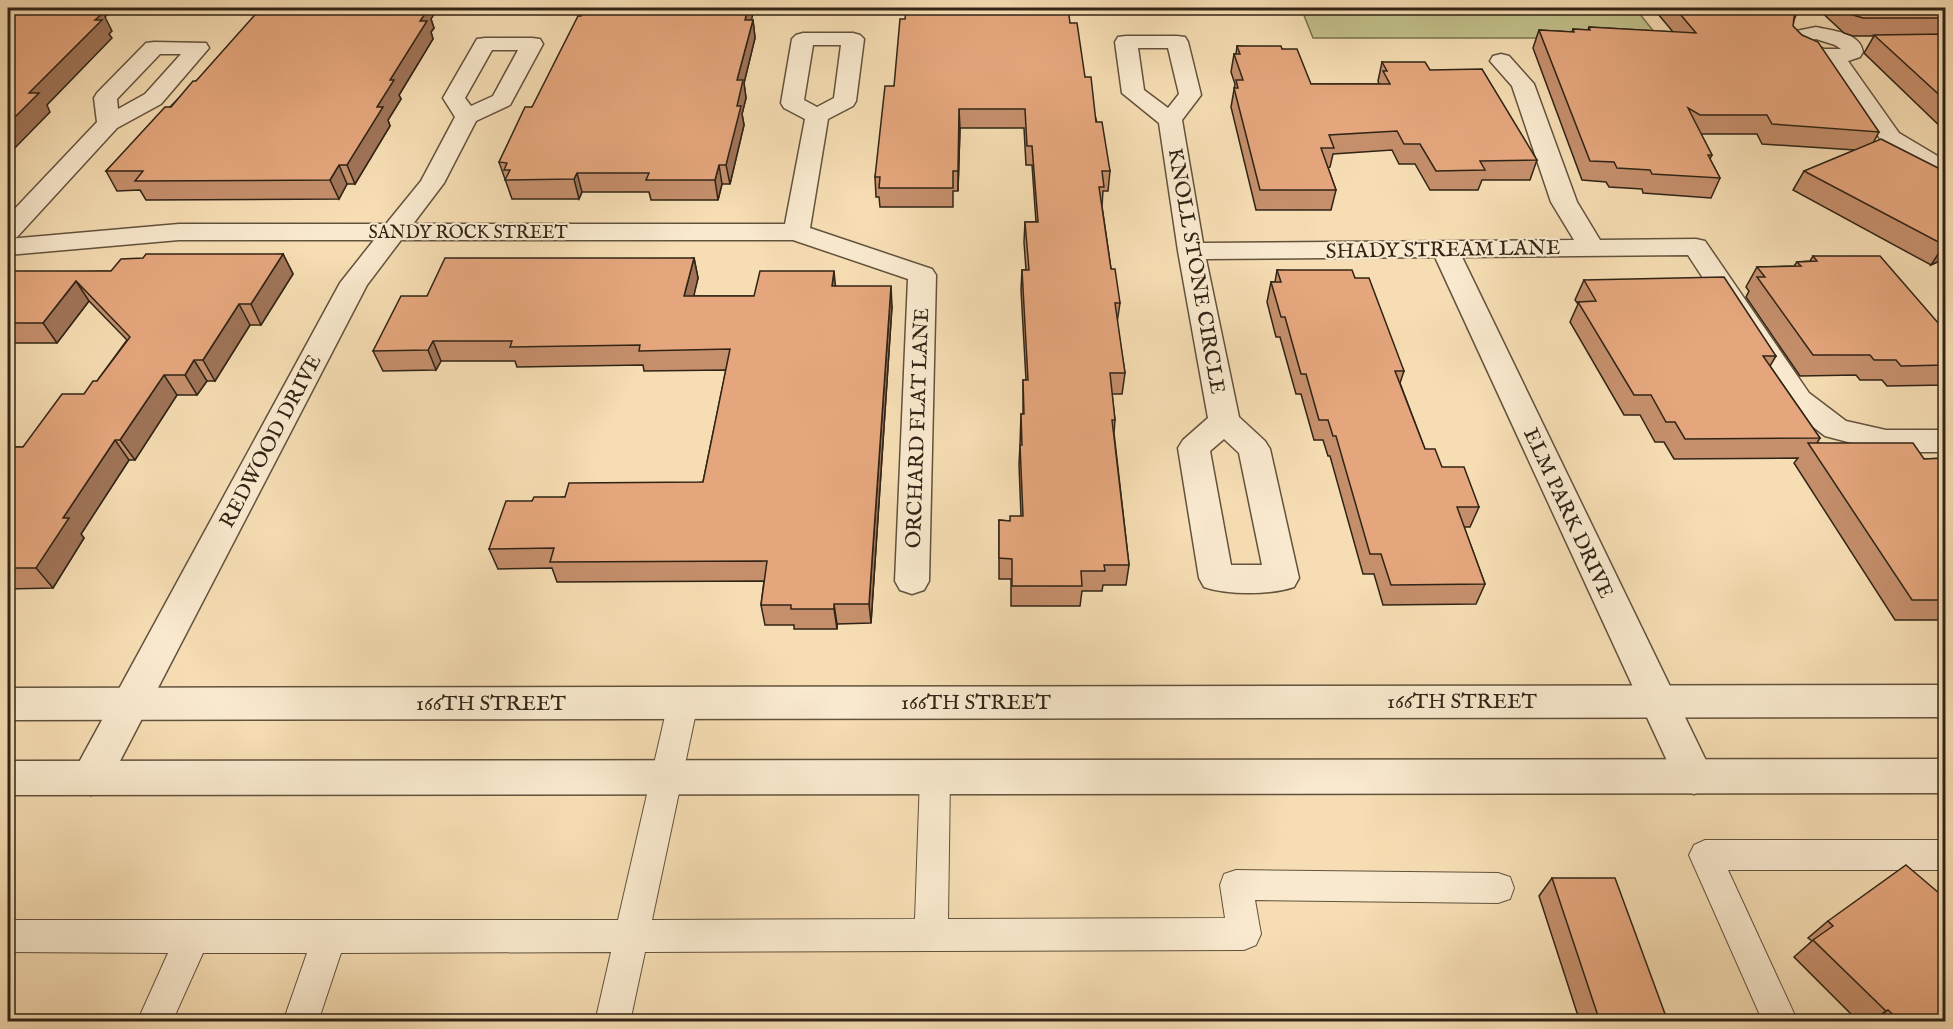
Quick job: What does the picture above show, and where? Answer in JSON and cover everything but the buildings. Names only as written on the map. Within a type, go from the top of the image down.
[{"type":"street","points":[[1789,16],[1806,33],[1826,34],[1841,50],[1891,138],[1946,172]]},
{"type":"street","points":[[1841,50],[1872,44]]},
{"type":"street","points":[[1501,61],[1523,84],[1564,202],[1591,247]]},
{"type":"street","points":[[796,232],[817,116]]},
{"type":"street","name":"REDWOOD DRIVE","points":[[91,778],[354,283],[432,183],[467,117]]},
{"type":"street","name":"KNOLL STONE CIRCLE","points":[[1170,120],[1191,251],[1224,421]]},
{"type":"street","points":[[8,231],[109,123]]},
{"type":"street","name":"SANDY ROCK STREET","points":[[8,247],[179,232],[796,232],[922,275]]},
{"type":"street","name":"SHADY STREAM LANE","points":[[1191,251],[1696,247],[1798,400],[1836,429],[1886,441],[1946,441]]},
{"type":"street","name":"ELM PARK DRIVE","points":[[1445,249],[1694,777]]},
{"type":"street","name":"ORCHARD FLAT LANE","points":[[912,581],[922,275]]},
{"type":"street","name":"166TH STREET","points":[[8,704],[1946,700]]},
{"type":"street","points":[[8,778],[1946,776]]},
{"type":"lane","points":[[612,1022],[683,703]]},
{"type":"lane","points":[[931,936],[935,777]]},
{"type":"lane","points":[[1781,1022],[1705,855],[1946,855]]},
{"type":"lane","points":[[8,936],[1244,934],[1236,885],[1498,888]]},
{"type":"lane","points":[[154,1022],[193,937]]},
{"type":"lane","points":[[300,1022],[330,937]]},
{"type":"shaded area","points":[[1301,8],[1635,8],[1659,38],[1313,38]]}]
